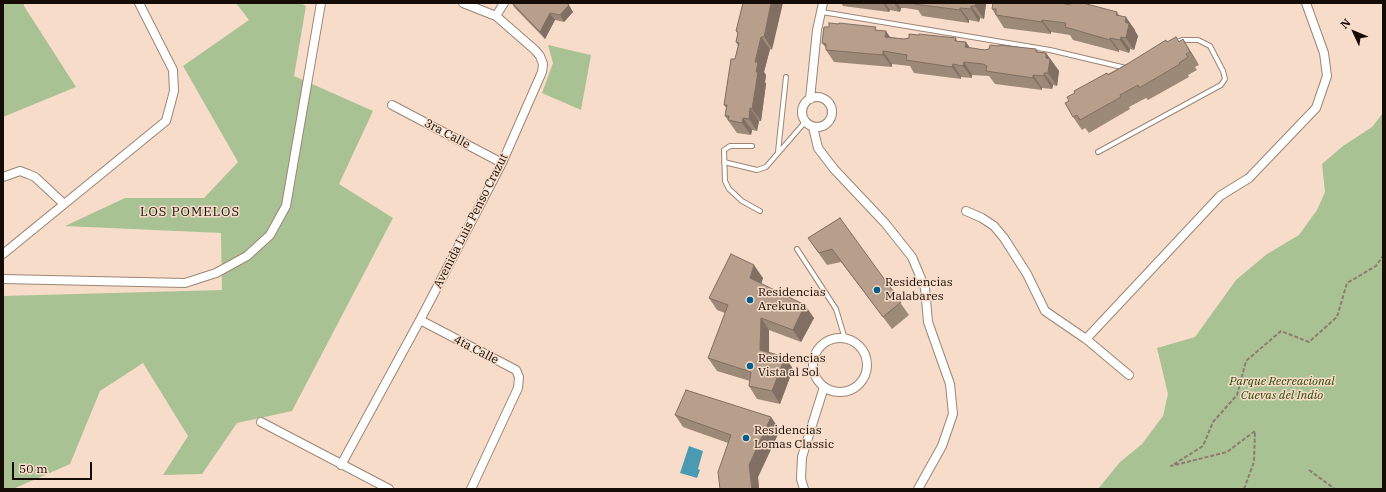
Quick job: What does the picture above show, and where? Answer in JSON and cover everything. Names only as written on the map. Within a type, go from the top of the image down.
[{"type":"street","points":[[3,254],[166,121],[174,91],[173,70],[139,3]]},
{"type":"street","points":[[3,279],[185,282],[216,273],[247,256],[270,235],[286,206],[321,3]]},
{"type":"street","name":"Avenida Luis Penso Crazut","points":[[341,464],[420,320],[502,163],[542,72],[543,64],[540,56],[535,50],[496,16],[463,3]]},
{"type":"street","points":[[496,16],[504,3]]},
{"type":"street","points":[[810,99],[822,98],[831,109],[832,114],[827,123],[823,126],[813,127],[805,122],[802,108],[810,99],[817,30],[823,3]]},
{"type":"street","points":[[1086,339],[1220,196],[1249,178],[1316,108],[1327,76],[1324,53],[1306,3]]},
{"type":"street","name":"3ra Calle","points":[[392,105],[502,163]]},
{"type":"street","points":[[813,127],[818,148],[834,169],[885,223],[912,257],[925,288],[928,322],[950,384],[953,414],[942,446],[918,489]]},
{"type":"street","points":[[3,177],[20,171],[28,174],[35,178],[64,204]]},
{"type":"street","points":[[966,212],[982,218],[994,226],[1004,238],[1027,274],[1044,311],[1086,339],[1129,375]]},
{"type":"street","name":"4ta Calle","points":[[420,320],[516,370],[520,377],[518,388],[471,489]]},
{"type":"street","points":[[836,339],[845,339],[854,342],[863,350],[867,363],[865,376],[857,386],[850,390],[841,392],[824,387],[818,381],[814,373],[814,364],[820,347],[836,339]]},
{"type":"street","points":[[804,489],[801,479],[802,457],[824,387]]},
{"type":"street","points":[[261,422],[388,489]]},
{"type":"lane","points":[[822,12],[1050,50],[1128,68],[1133,67]]},
{"type":"lane","points":[[1098,152],[1221,85],[1225,79],[1223,71],[1210,46],[1198,40],[1182,40],[1168,47]]},
{"type":"lane","points":[[778,153],[786,77]]},
{"type":"lane","points":[[724,162],[757,170],[766,167],[805,122]]},
{"type":"lane","points":[[752,146],[730,146],[724,150],[725,181],[729,189],[742,201],[760,211]]},
{"type":"lane","points":[[797,249],[836,308],[845,339]]},
{"type":"path","points":[[1244,489],[1254,462],[1255,431],[1227,452],[1171,466],[1203,446],[1213,422],[1237,395],[1246,361],[1281,331],[1309,342],[1337,316],[1347,283],[1376,266],[1383,256]]},
{"type":"path","points":[[1309,470],[1335,489]]},
{"type":"green space","points":[[3,3],[24,3],[24,6],[76,87],[3,117]]},
{"type":"green space","points":[[236,3],[300,3],[306,6],[294,76],[373,111],[339,184],[393,218],[292,411],[237,423],[202,474],[163,475],[188,436],[143,363],[100,391],[70,464],[13,489],[3,489],[3,296],[222,290],[221,233],[65,226],[125,198],[204,198],[238,162],[183,66],[249,20]]},
{"type":"green space","points":[[548,45],[591,55],[581,110],[542,93],[553,63]]},
{"type":"green space","name":"Parque Recreacional Cuevas del Indio","points":[[1383,113],[1383,489],[1098,489],[1120,462],[1142,444],[1163,416],[1168,394],[1157,348],[1195,337],[1236,280],[1267,254],[1299,235],[1317,210],[1325,192],[1322,164],[1343,146],[1372,127]]},
{"type":"water","points":[[689,446],[703,451],[697,478],[680,473]]},
{"type":"building","points":[[512,3],[566,3],[569,5],[560,15],[550,13],[540,32]]},
{"type":"building","points":[[743,3],[771,3],[764,37],[761,37],[755,62],[758,62],[756,72],[758,72],[752,109],[750,108],[749,119],[743,118],[742,123],[728,120],[729,116],[725,116],[727,105],[724,105],[731,59],[735,59],[739,43],[736,42],[738,32],[736,31]]},
{"type":"building","points":[[914,3],[976,3],[975,6],[971,6],[971,9],[960,8],[960,10]]},
{"type":"building","points":[[993,3],[1061,3],[1070,5],[1071,3],[1083,3],[1117,12],[1116,15],[1126,17],[1125,22],[1129,24],[1126,38],[1121,37],[1120,40],[1110,38],[1110,40],[1065,27],[1066,23],[1042,20],[1042,22],[996,15],[996,9],[992,9]]},
{"type":"building","points":[[829,23],[876,27],[875,30],[886,31],[885,37],[904,39],[909,38],[909,34],[919,34],[956,38],[955,41],[966,42],[965,47],[985,50],[989,49],[990,45],[1036,49],[1036,52],[1046,53],[1046,58],[1050,59],[1048,73],[1044,73],[1044,76],[1033,75],[1033,78],[986,71],[987,66],[983,64],[964,62],[963,66],[953,64],[952,67],[906,60],[907,55],[883,51],[883,55],[826,50],[826,44],[822,43],[824,27],[829,27]]},
{"type":"building","points":[[1176,37],[1179,42],[1183,39],[1190,52],[1186,54],[1188,57],[1179,63],[1180,64],[1139,88],[1138,85],[1120,95],[1121,97],[1080,120],[1077,115],[1073,117],[1065,103],[1069,101],[1067,97],[1075,93],[1074,91],[1107,73],[1108,75],[1166,40],[1167,42]]},
{"type":"building","name":"Residencias Malabares","points":[[840,218],[901,302],[883,317],[832,249],[819,253],[808,238]]},
{"type":"building","points":[[731,254],[754,265],[750,278],[805,305],[793,330],[761,318],[760,350],[785,357],[772,391],[749,386],[751,372],[708,358],[728,305],[709,298]]},
{"type":"building","name":"Residencias Lomas Classic","points":[[686,390],[771,417],[749,465],[752,489],[720,489],[718,472],[731,435],[675,415]]},
{"type":"place","name":"Residencias Malabares","points":[[877,290]]},
{"type":"place","name":"Residencias Arekuna","points":[[750,300]]},
{"type":"place","name":"Residencias Vista al Sol","points":[[750,366]]},
{"type":"place","name":"Residencias Lomas Classic","points":[[746,438]]},
{"type":"district","name":"LOS POMELOS","points":[[190,212]]}]
